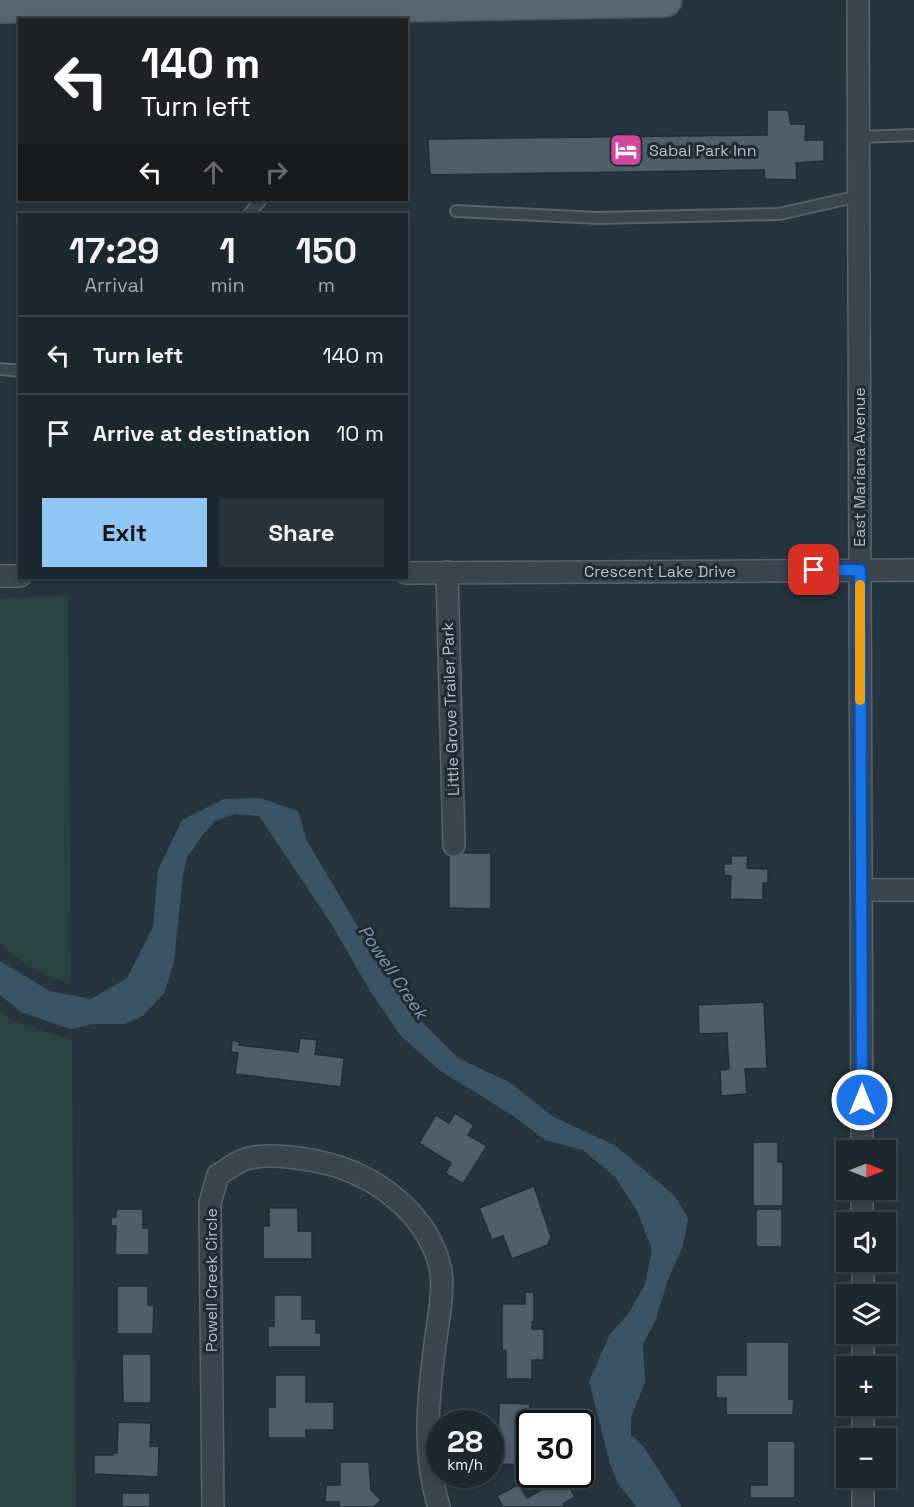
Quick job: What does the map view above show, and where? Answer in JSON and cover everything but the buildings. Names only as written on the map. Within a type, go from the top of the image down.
[{"type":"main road","points":[[0,6],[123,3],[211,12],[371,13],[665,0]]},
{"type":"street","name":"East Mariana Avenue","points":[[858,0],[862,1140]]},
{"type":"street","name":"Crescent Lake Drive","points":[[408,573],[914,570]]},
{"type":"street","name":"Little Grove Trailer Park","points":[[447,572],[454,845]]},
{"type":"street","points":[[0,576],[18,576]]},
{"type":"street","points":[[862,890],[914,890]]},
{"type":"street","name":"Powell Creek Circle","points":[[213,1507],[210,1203],[218,1175],[246,1159],[287,1156],[353,1172],[385,1189],[409,1212],[430,1238],[440,1269],[439,1312],[429,1391],[428,1427],[429,1461],[439,1507]]},
{"type":"street","points":[[863,1488],[863,1507]]},
{"type":"lane","points":[[859,136],[914,135]]},
{"type":"lane","points":[[456,211],[598,218],[779,214],[859,196]]},
{"type":"lane","points":[[250,213],[260,201]]},
{"type":"lane","points":[[0,369],[18,371]]},
{"type":"green space","points":[[68,595],[71,983],[32,968],[0,942],[0,598]]},
{"type":"green space","points":[[0,1011],[12,1021],[72,1040],[76,1507],[0,1507]]},
{"type":"water","points":[[260,798],[298,811],[307,841],[380,964],[415,1015],[458,1058],[509,1082],[554,1117],[616,1146],[675,1196],[688,1218],[683,1246],[669,1277],[656,1319],[643,1344],[645,1382],[631,1418],[631,1435],[644,1447],[682,1507],[637,1507],[618,1484],[610,1464],[589,1381],[610,1334],[629,1313],[645,1284],[652,1250],[637,1211],[615,1177],[583,1150],[545,1140],[512,1115],[439,1070],[401,1036],[370,991],[332,925],[259,816],[235,814],[215,821],[187,858],[183,875],[174,963],[164,993],[143,1016],[125,1024],[94,1024],[70,1029],[21,1012],[0,995],[0,961],[50,991],[91,999],[127,978],[153,927],[158,870],[182,820],[224,799]]},
{"type":"slow traffic","points":[[860,585],[860,700]]},
{"type":"place","name":"Sabal Park Inn","points":[[626,150]]},
{"type":"route","points":[[814,570],[860,570],[862,1100]]},
{"type":"water label","name":"Powell Creek","points":[[393,972]]}]
